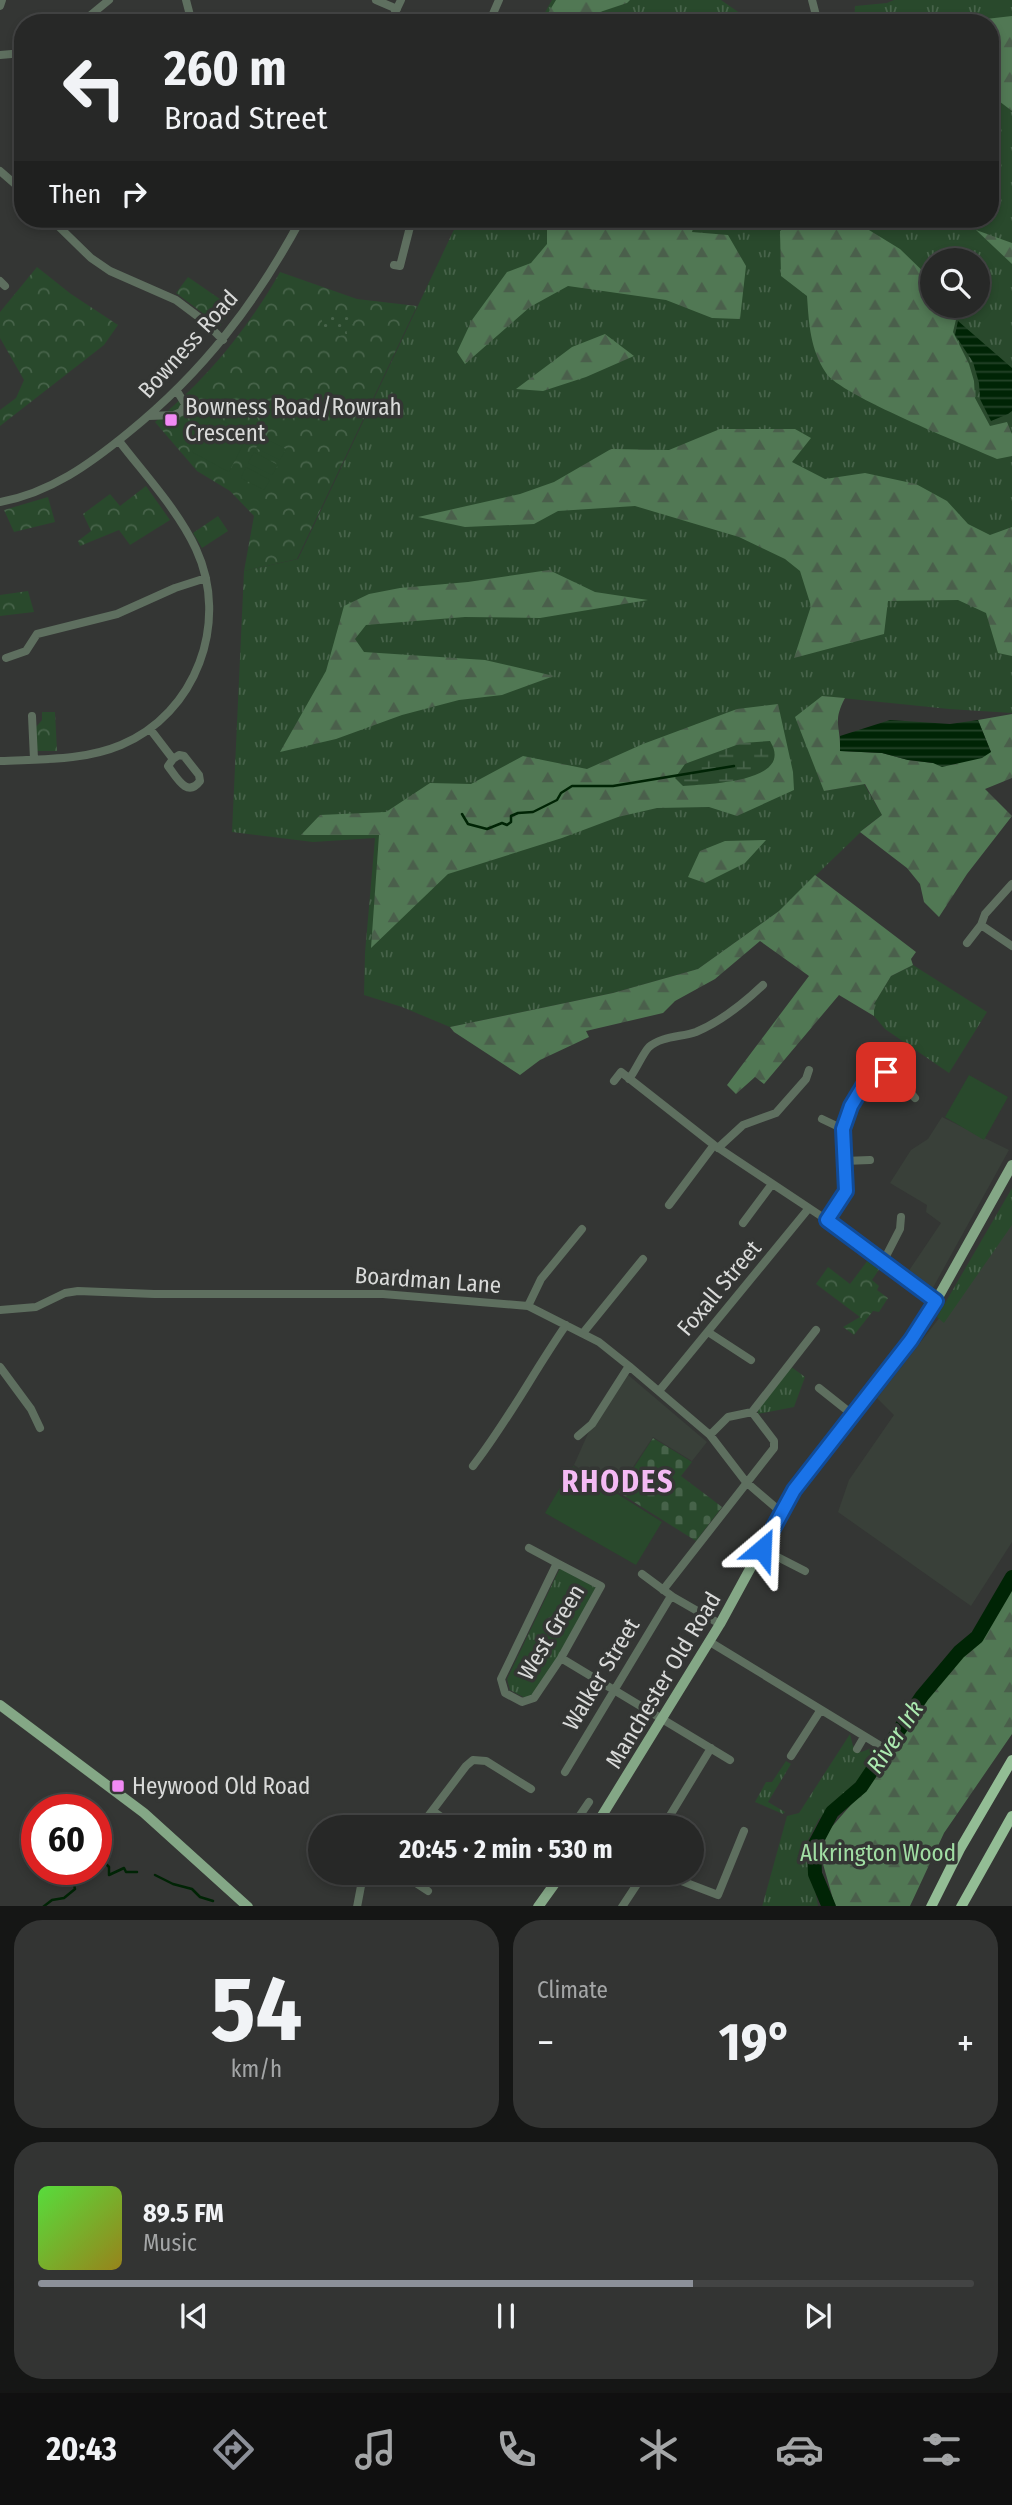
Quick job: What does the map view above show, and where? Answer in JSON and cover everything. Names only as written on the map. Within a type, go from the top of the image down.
[{"type":"highway","points":[[931,1906],[960,1849],[1012,1760]]},
{"type":"highway","points":[[961,1906],[1012,1816]]},
{"type":"main road","name":"Manchester Old Road","points":[[603,1815],[710,1642],[794,1490],[911,1340],[936,1301],[1012,1164]]},
{"type":"main road","points":[[0,1705],[144,1813],[248,1906]]},
{"type":"main road","points":[[538,1906],[553,1885]]},
{"type":"street","points":[[0,6],[2,0]]},
{"type":"street","points":[[92,14],[109,0]]},
{"type":"street","points":[[376,0],[397,9]]},
{"type":"street","points":[[394,14],[401,0]]},
{"type":"street","points":[[0,171],[14,183]]},
{"type":"street","points":[[60,228],[91,258],[110,271],[176,300],[204,321],[223,340]]},
{"type":"street","name":"Bowness Road","points":[[0,502],[49,488],[85,467],[177,391],[223,340],[276,266],[296,228]]},
{"type":"street","points":[[394,264],[401,266],[410,228]]},
{"type":"street","points":[[149,416],[174,415],[181,412],[185,404],[177,391]]},
{"type":"street","points":[[0,761],[79,756],[104,751],[138,737],[169,712],[181,697],[203,654],[209,606],[206,578],[195,547],[183,525],[119,441]]},
{"type":"street","points":[[6,658],[26,651],[37,634],[117,614],[175,588],[206,578]]},
{"type":"street","points":[[32,716],[34,759]]},
{"type":"street","points":[[150,729],[173,759]]},
{"type":"street","points":[[967,943],[981,925],[985,914],[1012,884]]},
{"type":"street","points":[[981,925],[1012,946]]},
{"type":"street","points":[[629,1079],[646,1050],[653,1044],[690,1034],[716,1023],[743,1004],[761,987],[751,981]]},
{"type":"street","points":[[877,1057],[879,1072]]},
{"type":"street","points":[[669,1205],[716,1147],[743,1125],[776,1113],[806,1079],[809,1070]]},
{"type":"street","points":[[614,1081],[621,1072],[716,1147],[827,1220],[936,1301]]},
{"type":"street","points":[[827,1220],[846,1191],[843,1129],[851,1106],[863,1085],[875,1072],[886,1072],[900,1078],[915,1098]]},
{"type":"street","points":[[822,1119],[843,1129]]},
{"type":"street","points":[[844,1161],[870,1160]]},
{"type":"street","points":[[743,1223],[772,1184]]},
{"type":"street","name":"Foxall Street","points":[[659,1391],[809,1209]]},
{"type":"street","points":[[883,1262],[900,1229],[901,1217]]},
{"type":"street","points":[[528,1306],[541,1279],[582,1229]]},
{"type":"street","points":[[583,1333],[643,1259]]},
{"type":"street","name":"Boardman Lane","points":[[0,1310],[36,1307],[65,1293],[78,1291],[154,1294],[383,1294],[528,1306],[599,1342],[629,1366],[710,1436],[746,1482],[781,1512]]},
{"type":"street","points":[[473,1466],[494,1439],[566,1325]]},
{"type":"street","points":[[710,1436],[728,1417],[752,1412],[816,1330]]},
{"type":"street","points":[[708,1332],[751,1360]]},
{"type":"street","points":[[578,1436],[592,1424],[629,1366]]},
{"type":"street","points":[[0,1367],[31,1409],[40,1428]]},
{"type":"street","points":[[819,1388],[853,1415]]},
{"type":"street","points":[[663,1590],[774,1448],[774,1441],[752,1412]]},
{"type":"street","name":"West Green","points":[[529,1548],[601,1586],[561,1658],[534,1698],[522,1702],[505,1693],[501,1679],[556,1563]]},
{"type":"street","points":[[762,1549],[804,1571]]},
{"type":"street","points":[[642,1574],[671,1596],[720,1624]]},
{"type":"street","name":"Walker Street","points":[[565,1772],[671,1596]]},
{"type":"street","points":[[710,1642],[879,1745]]},
{"type":"street","points":[[561,1658],[730,1759]]},
{"type":"street","points":[[790,1756],[820,1711]]},
{"type":"street","points":[[857,1749],[864,1737]]},
{"type":"street","points":[[670,1815],[711,1748]]},
{"type":"street","points":[[430,1815],[473,1760],[486,1761],[531,1789]]},
{"type":"street","points":[[580,1815],[589,1802]]},
{"type":"street","points":[[433,1811],[438,1815]]},
{"type":"street","points":[[692,1885],[718,1895],[744,1832]]},
{"type":"street","points":[[357,1906],[363,1885]]},
{"type":"street","points":[[419,1885],[428,1891]]},
{"type":"street","points":[[622,1906],[636,1885]]},
{"type":"shaded area","points":[[958,321],[1012,368],[1012,411],[1008,414],[991,421],[980,399],[973,362],[955,335]]},
{"type":"shaded area","points":[[890,720],[950,724],[978,720],[991,752],[982,758],[942,767],[882,753],[840,751],[840,736]]},
{"type":"shaded area","points":[[942,1117],[1009,1150],[930,1293],[906,1275],[941,1223],[926,1212],[927,1205],[890,1183],[911,1150],[928,1139]]},
{"type":"shaded area","points":[[1012,1198],[1012,1542],[971,1606],[838,1512],[849,1480],[894,1415],[877,1398],[940,1317]]},
{"type":"shaded area","points":[[627,1374],[707,1442],[692,1461],[653,1437],[617,1491],[574,1465],[590,1429]]},
{"type":"green space","points":[[552,0],[721,0],[741,14],[544,14]]},
{"type":"green space","points":[[556,0],[630,0],[594,14],[547,14]]},
{"type":"green space","points":[[894,0],[1012,0],[1012,713],[822,696],[824,791],[864,784],[882,815],[866,827],[779,911],[698,969],[613,993],[450,1027],[364,995],[375,838],[313,842],[232,832],[244,571],[298,559],[455,228],[999,228],[999,14],[855,14],[855,6]]},
{"type":"green space","points":[[1012,16],[1012,111],[999,101],[999,17]]},
{"type":"green space","points":[[547,228],[693,228],[692,232],[728,235],[746,266],[740,319],[712,318],[666,300],[568,286],[530,307],[465,364],[457,352],[472,320],[507,272],[531,263],[547,244]]},
{"type":"green space","points":[[784,228],[866,228],[900,249],[920,268],[920,318],[956,318],[953,332],[969,364],[975,398],[990,426],[1007,422],[1012,434],[1012,456],[997,459],[878,406],[836,382],[826,373],[813,345],[807,296],[781,276],[780,231]]},
{"type":"green space","points":[[976,230],[1012,243],[1012,264]]},
{"type":"green space","points":[[37,267],[71,294],[118,325],[104,345],[0,426],[0,410],[16,398],[24,380],[0,338],[0,312]]},
{"type":"green space","points":[[280,272],[357,299],[417,306],[297,559],[244,571],[254,516],[230,491],[197,471],[155,422],[192,389],[225,353]]},
{"type":"green space","points":[[188,277],[233,308],[220,326],[176,293]]},
{"type":"green space","points":[[350,311],[353,325],[346,327],[347,334],[339,336],[337,329],[324,331],[321,317]]},
{"type":"green space","points":[[605,334],[634,356],[586,377],[543,391],[516,389],[572,347]]},
{"type":"green space","points":[[212,415],[248,435],[229,472],[192,452]]},
{"type":"green space","points":[[720,429],[795,429],[811,438],[792,462],[825,479],[865,473],[916,484],[947,501],[968,524],[990,535],[1012,527],[1012,656],[998,653],[986,613],[958,600],[888,601],[884,634],[794,658],[811,606],[800,571],[785,559],[739,537],[635,506],[558,511],[534,524],[465,527],[418,517],[520,494],[554,482],[611,449],[669,450]]},
{"type":"green space","points":[[262,437],[286,449],[280,460],[256,448]]},
{"type":"green space","points":[[254,452],[278,465],[272,475],[248,463]]},
{"type":"green space","points":[[246,467],[270,480],[264,490],[241,478]]},
{"type":"green space","points":[[146,486],[170,520],[130,545],[119,530],[80,546],[78,541],[91,531],[83,514],[110,494],[120,506]]},
{"type":"green space","points":[[48,497],[55,522],[14,532],[4,510]]},
{"type":"green space","points":[[218,516],[228,531],[202,548],[193,533]]},
{"type":"green space","points":[[549,570],[595,592],[648,600],[540,618],[465,617],[366,625],[355,639],[364,652],[485,660],[554,676],[502,695],[459,700],[402,715],[336,739],[280,752],[326,671],[344,606],[369,594],[400,588],[468,582]]},
{"type":"green space","points":[[28,591],[34,612],[0,616],[0,595]]},
{"type":"green space","points":[[822,696],[845,698],[838,719],[840,751],[882,753],[933,763],[991,752],[978,720],[1012,714],[1012,778],[985,789],[1012,816],[967,874],[939,917],[924,902],[920,884],[907,868],[860,832],[882,815],[865,784],[824,791],[795,717]]},
{"type":"green space","points":[[778,704],[793,772],[794,790],[737,816],[709,807],[657,808],[618,817],[562,838],[448,874],[371,948],[379,835],[301,835],[320,815],[386,812],[430,783],[471,784],[523,756],[587,769],[643,744],[737,709]]},
{"type":"green space","points":[[42,712],[55,712],[57,751],[36,751],[36,727],[42,720]]},
{"type":"green space","points":[[770,741],[775,755],[770,765],[760,773],[727,782],[683,786],[675,778],[685,764],[690,762],[742,743]]},
{"type":"green space","points":[[766,840],[745,863],[705,883],[688,877],[700,851],[725,841]]},
{"type":"green space","points":[[815,875],[916,952],[911,959],[913,965],[891,976],[874,1004],[874,1016],[839,995],[764,1084],[755,1077],[736,1094],[727,1085],[809,976],[760,941],[715,979],[675,1001],[663,1013],[586,1031],[589,1037],[540,1060],[520,1075],[450,1027],[613,993],[698,969],[779,911]]},
{"type":"green space","points":[[913,965],[987,1012],[949,1073],[885,1029],[874,1016],[874,1004],[891,976]]},
{"type":"green space","points":[[969,1075],[1008,1097],[984,1140],[945,1117]]},
{"type":"green space","points":[[1012,1188],[1012,1225],[944,1323],[937,1317]]},
{"type":"green space","points":[[868,1260],[880,1268],[872,1280],[879,1286],[877,1290],[888,1298],[879,1312],[873,1311],[854,1335],[843,1327],[860,1317],[816,1284],[828,1267],[850,1284]]},
{"type":"green space","points":[[790,1366],[805,1377],[794,1407],[758,1414],[758,1410]]},
{"type":"green space","points":[[653,1438],[692,1462],[681,1476],[722,1507],[696,1541],[618,1492]]},
{"type":"green space","points":[[573,1466],[662,1522],[636,1565],[545,1513]]},
{"type":"green space","points":[[560,1568],[598,1589],[536,1694],[527,1699],[510,1690],[507,1679]]},
{"type":"green space","name":"Alkrington Wood","points":[[1012,1588],[1012,1734],[944,1833],[910,1906],[835,1906],[821,1857],[822,1838],[870,1783],[933,1687],[986,1634]]},
{"type":"green space","points":[[850,1734],[853,1746],[861,1752],[872,1748],[878,1750],[863,1775],[819,1819],[806,1844],[804,1852],[813,1878],[818,1906],[762,1906],[787,1816],[799,1813]]},
{"type":"green space","points":[[786,1761],[791,1764],[768,1802],[785,1812],[783,1814],[755,1802],[766,1782],[772,1782]]},
{"type":"waterway","points":[[462,814],[468,824],[487,829],[502,823],[507,825],[511,822],[511,816],[533,812],[557,800],[561,793],[572,786],[613,786],[734,766]]},
{"type":"waterway","name":"River Irk","points":[[829,1906],[815,1874],[814,1846],[832,1812],[861,1787],[922,1696],[959,1652],[977,1637],[1012,1577]]},
{"type":"waterway","points":[[112,1874],[124,1868],[126,1872],[137,1872]]},
{"type":"waterway","points":[[155,1875],[192,1889],[200,1897],[213,1901]]},
{"type":"waterway","points":[[44,1906],[52,1900],[64,1898],[75,1889],[74,1885]]},
{"type":"place","name":"Bowness Road/Rowrah Crescent","points":[[171,420]]},
{"type":"place","name":"Heywood Old Road","points":[[118,1786]]},
{"type":"district","name":"RHODES","points":[[618,1482]]},
{"type":"route","points":[[762,1549],[794,1490],[911,1340],[936,1301],[827,1220],[846,1191],[843,1129],[851,1106],[868,1078],[875,1072],[886,1072]]}]
